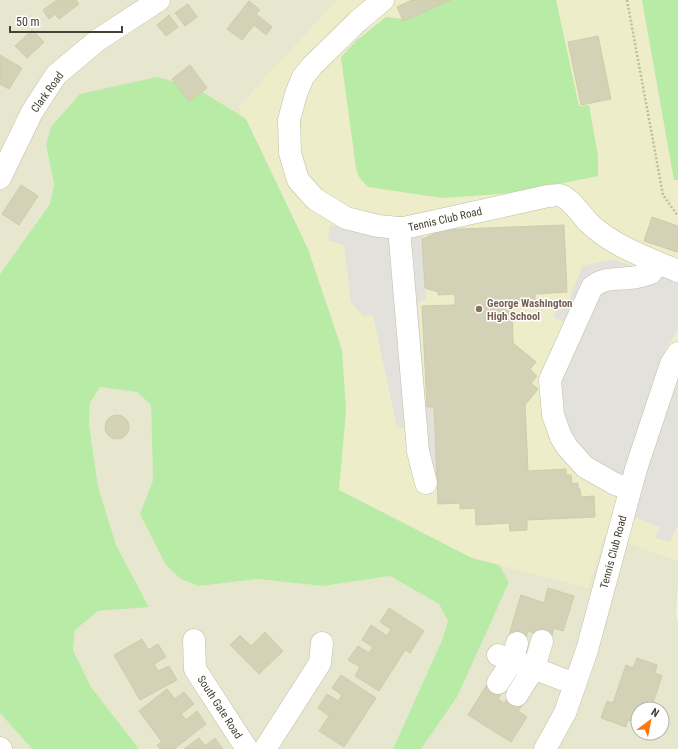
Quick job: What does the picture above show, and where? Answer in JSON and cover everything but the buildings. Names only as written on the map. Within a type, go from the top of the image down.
[{"type":"street","name":"Clark Road","points":[[0,178],[32,112],[56,75],[98,40],[159,0]]},
{"type":"street","name":"Tennis Club Road","points":[[383,0],[358,21],[312,66],[304,77],[291,109],[289,120],[292,164],[298,180],[314,199],[346,218],[378,226],[404,228],[548,196],[560,196],[574,205],[600,233],[614,242],[657,263],[678,271]]},
{"type":"street","points":[[399,228],[418,450],[426,483]]},
{"type":"street","points":[[630,489],[615,484],[585,467],[567,447],[561,437],[553,415],[550,380],[592,287],[607,279],[638,277],[651,273],[657,263]]},
{"type":"street","name":"Tennis Club Road","points":[[545,749],[565,713],[587,650],[636,469],[671,364],[678,353]]},
{"type":"street","name":"South Gate Road","points":[[194,640],[195,669],[247,749]]},
{"type":"street","points":[[517,695],[534,668],[542,641]]},
{"type":"street","points":[[265,749],[320,662],[322,643]]},
{"type":"street","points":[[498,683],[509,652],[534,668],[575,684]]},
{"type":"path","points":[[627,0],[663,195],[678,216]]},
{"type":"shaded area","name":"George Washington High School","points":[[0,0],[678,0],[678,586],[676,613],[678,622],[678,749],[421,749],[457,697],[499,565],[472,558],[339,490],[46,145],[54,184],[50,204],[0,274]]},
{"type":"shaded area","name":"George Washington High School","points":[[337,0],[678,0],[678,561],[605,535],[588,588],[499,565],[321,512],[239,106]]},
{"type":"shaded area","points":[[330,225],[423,236],[426,299],[418,303],[426,406],[434,407],[437,488],[420,485],[410,429],[397,427],[373,315],[363,316],[351,302],[344,245],[328,240]]},
{"type":"shaded area","points":[[613,259],[678,283],[678,329],[666,348],[652,384],[624,477],[591,464],[565,432],[559,384],[578,326],[554,318],[556,303],[569,300],[582,266]]},
{"type":"shaded area","points":[[678,367],[678,524],[670,542],[655,538],[660,527],[632,516]]},
{"type":"shaded area","points":[[100,387],[138,392],[151,405],[153,480],[140,514],[199,586],[258,579],[323,586],[390,576],[439,604],[448,621],[442,640],[393,749],[139,749],[91,687],[73,650],[75,630],[98,611],[149,606],[116,545],[98,486],[89,424],[90,403]]},
{"type":"shaded area","points":[[0,713],[32,749],[0,749]]},
{"type":"green space","points":[[451,0],[556,0],[579,106],[589,105],[598,156],[598,176],[513,193],[442,198],[368,187],[359,177],[356,168],[341,57],[357,40],[386,17],[403,19]]},
{"type":"green space","points":[[642,0],[678,0],[678,180],[674,180]]},
{"type":"green space","points":[[157,77],[196,88],[246,119],[308,249],[342,350],[346,410],[339,490],[472,558],[499,565],[509,582],[457,697],[421,749],[393,749],[442,640],[448,621],[439,604],[390,576],[323,586],[258,579],[199,586],[181,579],[166,565],[140,514],[153,480],[151,405],[137,392],[100,387],[90,403],[89,424],[98,486],[116,545],[149,607],[98,611],[75,630],[73,650],[91,687],[139,749],[32,749],[0,713],[0,274],[50,204],[54,184],[46,145],[51,127],[80,94]]},
{"type":"place","name":"George Washington High School","points":[[479,309]]}]
